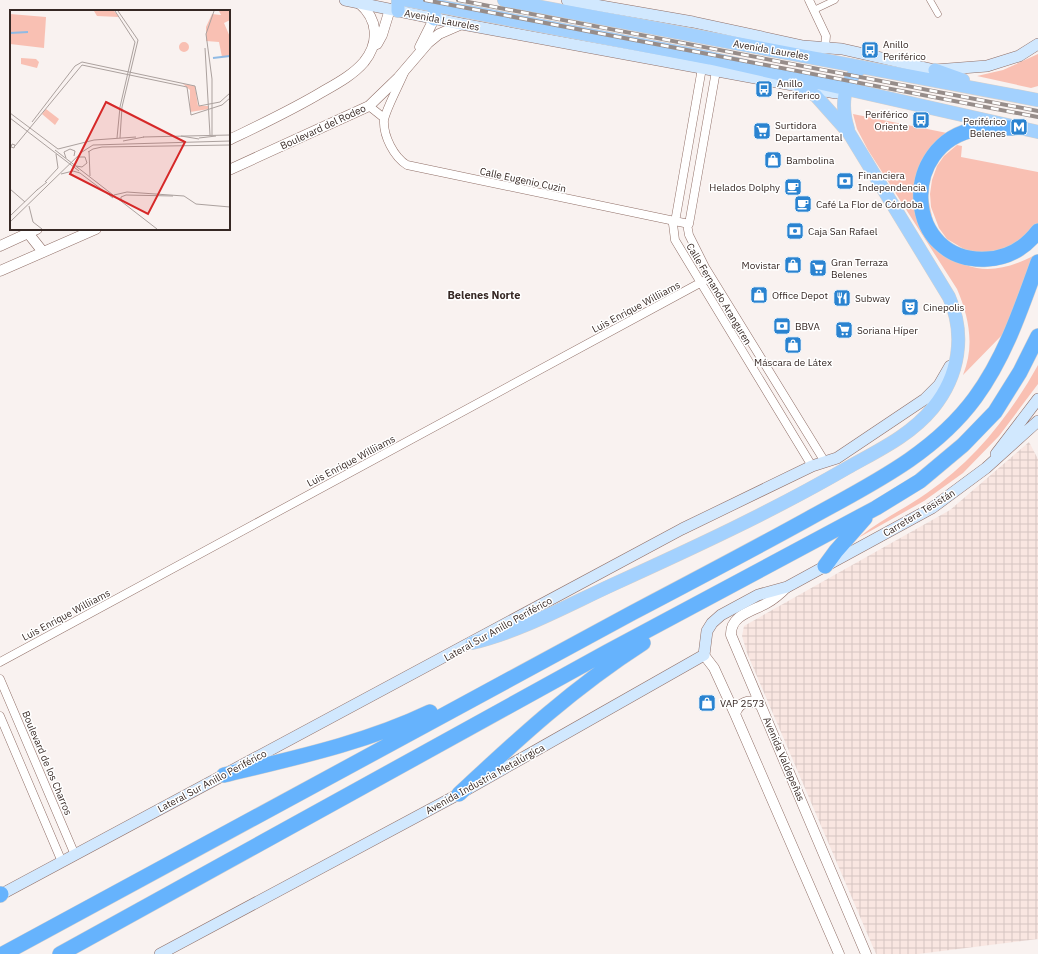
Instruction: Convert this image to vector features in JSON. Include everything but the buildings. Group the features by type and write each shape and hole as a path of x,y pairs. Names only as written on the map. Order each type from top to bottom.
{"highway":[{"path":"1014,128 977,129 963,133 946,142 930,159 923,174 920,196 921,213 928,228 939,242 954,254 973,260 997,259 1018,251 1038,231"},
{"path":"3,954 632,613 733,561 878,481 911,459 946,432 974,398 996,366 1012,331 1038,262"},
{"path":"60,954 703,600 876,508 920,482 963,444 995,412 1020,372 1038,336"},
{"path":"825,566 836,551 876,508"},
{"path":"459,794 521,736 576,689 604,668 682,617 703,600"},
{"path":"224,775 356,741 400,726 632,613"}],"main road":[{"name":"Avenida Laureles","path":"345,0 359,3 434,8 462,24 836,93 846,90"},
{"name":"Avenida Laureles","path":"406,0 434,8 710,58 1014,128 1038,132"},
{"name":"Avenida Laureles","path":"504,0 1038,100"},
{"name":"Avenida Laureles","path":"567,0 693,22 803,46 842,49 935,70 987,66 1019,56 1038,44"},
{"path":"849,133 844,112 846,90 849,79 854,72 862,67"},
{"path":"935,70 993,91"},
{"path":"472,643 511,632 733,530 816,486 898,439 927,415 944,392 956,362 958,331 954,308 949,297 849,133 823,104 800,86"},
{"name":"Lateral Sur Anillo Periférico","path":"0,895 682,529 812,466 837,458 913,408 933,392 944,377 953,360 958,331"},
{"path":"986,468 1038,399"},
{"name":"Carretera Tesistán","path":"787,587 932,508 986,468 1038,421"},
{"path":"704,655 707,631 716,619 758,595 787,587"},
{"name":"Avenida Industria Metalúrgica","path":"160,954 459,794 704,655"}],"street":[{"path":"809,0 826,36 825,48"},
{"path":"814,10 835,0"},
{"path":"930,0 938,14"},
{"path":"359,3 370,16 375,28 376,42 372,49"},
{"path":"230,140 292,110 337,83 359,67 382,35 395,6"},
{"path":"416,56 434,8"},
{"name":"Boulevard del Rodeo","path":"230,170 369,106 405,71 428,43 439,34 462,24"},
{"name":"Calle Fernando Aranguren","path":"702,68 675,222 673,224 675,240 812,466"},
{"path":"369,106 384,118 405,71"},
{"name":"Calle Fernando Aranguren","path":"716,71 689,224 687,224 688,235 711,277 825,462"},
{"name":"Calle Eugenio Cuzin","path":"384,118 386,131 395,154 407,165 689,224"},
{"path":"0,246 35,230"},
{"path":"0,271 94,230"},
{"path":"28,233 43,252"},
{"name":"Luis Enrique Williiams","path":"0,662 711,277"},
{"path":"761,383 773,376"},
{"name":"Avenida Valdepeñas","path":"787,587 773,600 736,619 732,627 732,639 866,954"},
{"path":"704,655 714,668 735,714 839,954"},
{"name":"Boulevard de los Charros","path":"0,679 75,855"},
{"path":"735,714 739,706 745,702 753,701 760,705"},
{"path":"0,716 62,862"}],"shaded area":[{"path":"1038,54 1038,86 1031,88 977,76 1003,70"},
{"path":"853,114 952,134 921,167 940,252 964,265 987,269 1010,265 1035,255 1013,318 1004,333 963,375 967,364 970,342 965,310 957,289 868,150 857,129"},
{"path":"957,145 962,146 961,157 1038,172 1038,224 1033,232 1003,252 969,252 947,239 939,228 931,207 930,194 932,180 937,166 944,156"},
{"path":"1038,365 1038,384 999,436 963,473 924,501 858,538 874,526 927,493 976,451 1016,401"},
{"path":"1029,442 1038,459 1038,939 918,954 876,954 747,653 742,636 744,626 950,510"}],"railway":[{"path":"425,0 1038,117"},
{"path":"458,0 1038,111"}],"place":[{"name":"Anillo Periférico","path":"870,50"},
{"name":"Anillo Periferico","path":"764,89"},
{"name":"Periférico Oriente","path":"921,120"},
{"name":"Periférico Belenes","path":"1019,127"},
{"name":"Surtidora Departamental","path":"762,131"},
{"name":"Bambolina","path":"773,160"},
{"name":"Financiera Independencia","path":"845,181"},
{"name":"Helados Dolphy","path":"793,187"},
{"name":"Café La Flor de Córdoba","path":"803,204"},
{"name":"Caja San Rafael","path":"795,231"},
{"name":"Movistar","path":"793,265"},
{"name":"Gran Terraza Belenes","path":"818,268"},
{"name":"Office Depot","path":"759,295"},
{"name":"Subway","path":"842,298"},
{"name":"Cinepolis","path":"910,307"},
{"name":"BBVA","path":"782,326"},
{"name":"Soriana Híper","path":"844,330"},
{"name":"Máscara de Látex","path":"793,345"},
{"name":"VAP 2573","path":"707,703"}],"district":[{"name":"Belenes Norte","path":"484,295"}]}
